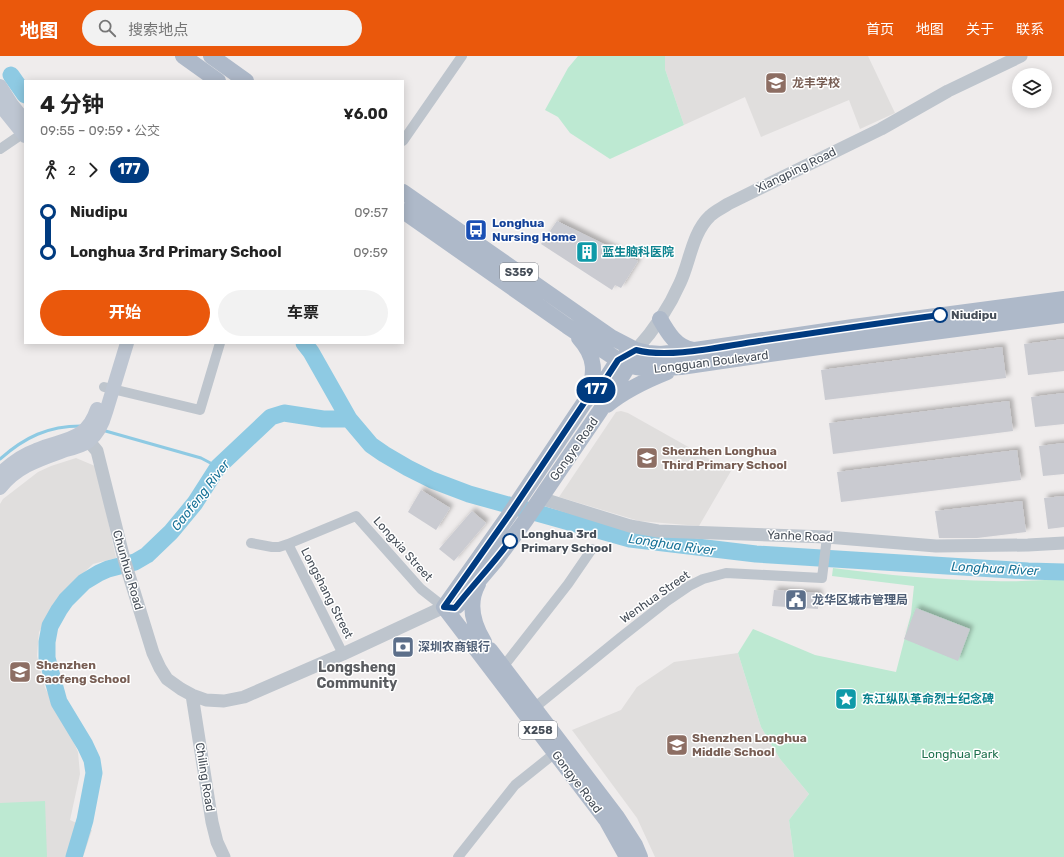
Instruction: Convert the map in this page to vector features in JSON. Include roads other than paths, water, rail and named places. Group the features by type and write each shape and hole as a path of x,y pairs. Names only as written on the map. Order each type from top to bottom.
{"main road":[{"path":"183,56 217,80"},
{"path":"211,56 245,80"},
{"path":"0,86 16,111 24,131"},
{"path":"0,105 24,131"},
{"name":"Longguan Boulevard","path":"404,193 610,336 636,350 648,353 661,354 695,350 1064,299"},
{"name":"Longguan Boulevard","path":"404,212 567,326 624,362 652,369 681,367 819,347 1064,315"},
{"path":"660,319 675,342 686,348 695,350"},
{"path":"567,326 586,347 592,360 592,379 584,403"},
{"path":"109,388 117,344"},
{"path":"0,488 22,467 83,444 91,430 127,344"},
{"name":"Gongye Road","path":"450,608 521,496 584,403 607,377 636,350"},
{"name":"Gongye Road","path":"450,608 465,596 483,576 525,521 600,411 624,362"},
{"path":"600,411 628,391 681,367"},
{"path":"0,474 14,461 25,454 91,430"},
{"path":"483,576 474,595 472,612 477,629 484,642"},
{"name":"Gongye Road","path":"450,608 484,642 503,666 617,816 635,845 640,857"},
{"name":"Gongye Road","path":"450,608 555,753 607,821 627,857"}],"street":[{"path":"404,141 462,56"},
{"name":"Xiangping Road","path":"636,350 660,319 684,276 700,230 709,217 716,211 881,129 948,91 1021,56"},
{"path":"0,149 24,131"},
{"path":"109,388 200,410 220,344"},
{"name":"Chunhua Road","path":"91,430 124,559 152,653 168,679 180,689 192,695 206,700 224,700 244,696 450,608"},
{"name":"Yanhe Road","path":"539,500 630,526 658,531 826,542 936,546 1064,543"},
{"name":"Longxia Street","path":"251,543 279,547 356,516 421,589 450,608"},
{"name":"Wenhua Street","path":"534,708 638,624 684,590 703,579 726,574 822,578 826,542"},
{"name":"Longshang Street","path":"288,544 343,654"},
{"path":"503,666 568,584 592,549"},
{"name":"Chiling Road","path":"192,695 212,822 216,842 224,857"},
{"path":"458,857 515,785 555,753"}],"waterway":[{"name":"Longhua River","path":"11,75 24,94"},
{"name":"Longhua River","path":"305,344 311,352 349,419 371,445 408,468 432,480 469,494 630,539 756,554 1064,572"},
{"name":"Gaofeng River","path":"74,857 85,820 94,773 92,760 85,745 59,702 47,658 47,642 50,626 59,610 66,600 84,582 108,569 135,562 147,555 171,532 195,503 218,467 271,417 284,413 323,419 349,419"},
{"path":"0,459 9,451 38,434 58,428 81,426"},
{"path":"102,430 201,458 218,467"}],"place":[{"name":"龙丰学校","path":"776,83"},
{"name":"Longhua Nursing Home","path":"476,230"},
{"name":"蓝生脑科医院","path":"587,252"},
{"name":"Niudipu","path":"940,315"},
{"name":"Shenzhen Longhua Third Primary School","path":"647,458"},
{"name":"Longhua 3rd Primary School","path":"510,541"},
{"name":"龙华区城市管理局","path":"796,600"},
{"name":"深圳农商银行","path":"403,647"},
{"name":"Shenzhen Gaofeng School","path":"20,672"},
{"name":"东江纵队革命烈士纪念碑","path":"846,699"},
{"name":"Shenzhen Longhua Middle School","path":"677,745"}],"district":[{"name":"Longsheng Community","path":"357,676"}],"park label":[{"name":"Longhua Park","path":"960,754"}]}
